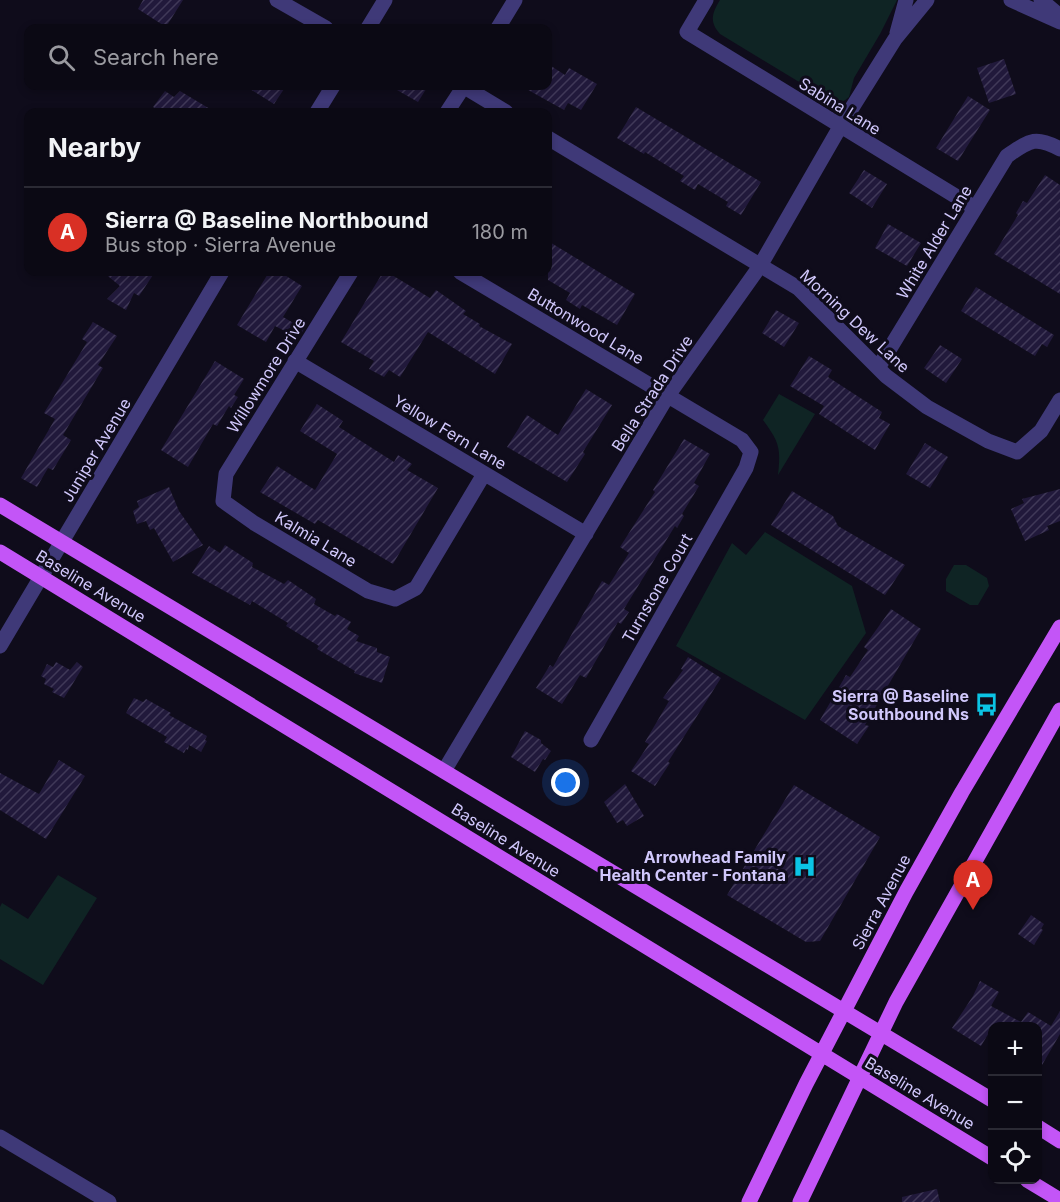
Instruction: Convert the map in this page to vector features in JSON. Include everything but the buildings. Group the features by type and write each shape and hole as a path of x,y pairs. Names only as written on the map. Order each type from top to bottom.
{"main road":[{"name":"Baseline Avenue","path":"0,505 988,1097"},
{"name":"Baseline Avenue","path":"0,552 988,1155"},
{"name":"Sierra Avenue","path":"748,1202 806,1084 936,838 1060,627"},
{"path":"800,1202 896,1002 1060,710"},
{"path":"1042,1130 1060,1141"},
{"path":"1035,1184 1060,1200"}],"street":[{"path":"277,0 319,24"},
{"path":"370,24 385,0"},
{"path":"500,24 515,0"},
{"name":"Sabina Lane","path":"706,0 687,32 840,128 975,208"},
{"name":"Bella Strada Drive","path":"895,39 906,0"},
{"name":"Bella Strada Drive","path":"444,771 667,396 760,266 895,39 927,0"},
{"path":"1011,0 1060,21"},
{"path":"1041,0 1060,16"},
{"path":"319,108 331,90"},
{"path":"449,108 461,90"},
{"path":"470,90 499,108"},
{"name":"Morning Dew Lane","path":"552,140 798,288 886,376 927,407 988,441 1017,452 1041,431 1060,400"},
{"name":"White Alder Lane","path":"878,368 1007,156 1028,141 1047,142 1060,149"},
{"name":"Juniper Avenue","path":"0,646 220,276"},
{"name":"Willowmore Drive","path":"223,501 226,474 348,276"},
{"name":"Buttonwood Lane","path":"467,276 742,440 751,453"},
{"name":"Yellow Fern Lane","path":"295,361 586,534"},
{"name":"Turnstone Court","path":"591,740 746,468 751,453"},
{"name":"Kalmia Lane","path":"223,501 254,523 368,591 395,599 416,588 484,474"},
{"path":"0,1137 109,1202"}],"green space":[{"path":"720,0 897,0 854,78 849,97 835,104 826,102 814,91 720,34 714,25 713,17"},
{"path":"779,394 815,414 778,475 778,445 763,420"},
{"path":"765,532 852,586 866,633 805,720 676,646 732,543 746,555"},
{"path":"954,565 966,565 987,578 989,586 978,605 970,605 946,591 946,579"},
{"path":"58,875 97,898 43,985 0,959 0,907 2,903 28,919"}],"place":[{"name":"Sierra @ Baseline Southbound Ns","path":"987,705"},
{"name":"Arrowhead Family Health Center - Fontana","path":"804,866"},
{"name":"Sierra @ Baseline Northbound","path":"973,910"}]}
